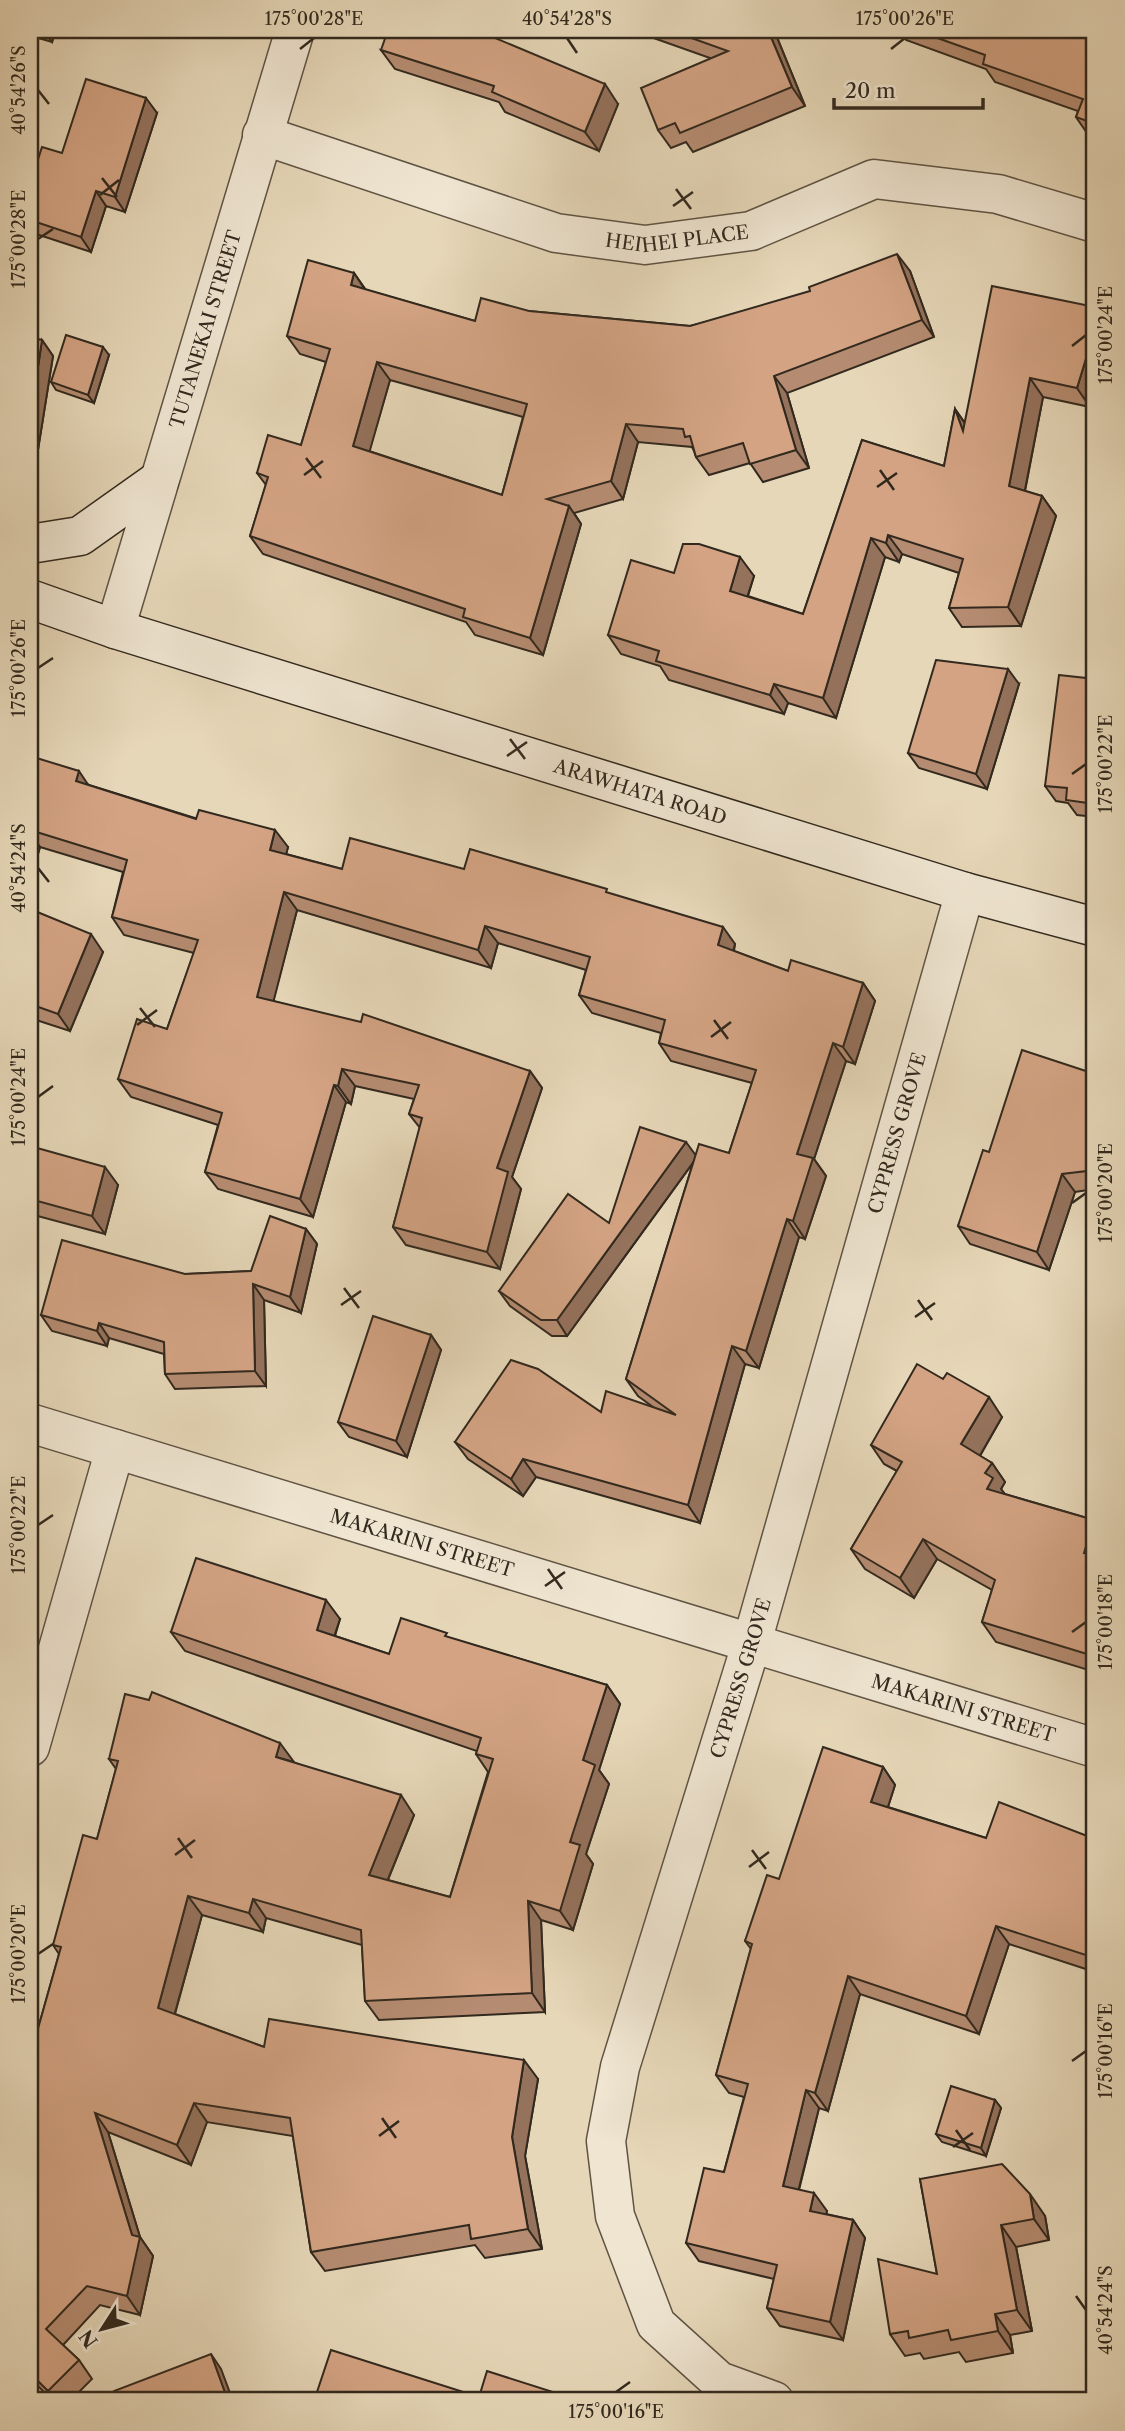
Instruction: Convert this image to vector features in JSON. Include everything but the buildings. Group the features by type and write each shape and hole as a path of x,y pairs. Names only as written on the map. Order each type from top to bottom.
{"street":[{"name":"TUTANEKAI STREET","path":"115,629 295,30"},
{"name":"HEIHEI PLACE","path":"262,135 556,233 645,245 751,231 874,179 998,194 1095,223"},
{"path":"30,544 80,536 159,480"},
{"name":"ARAWHATA ROAD","path":"30,599 115,629 965,892 1095,927"},
{"name":"CYPRESS GROVE","path":"774,2401 719,2381 656,2324 615,2216 606,2141 620,2067 752,1642 965,892"},
{"name":"MAKARINI STREET","path":"30,1423 1095,1748"},
{"path":"30,1747 115,1449"}]}
